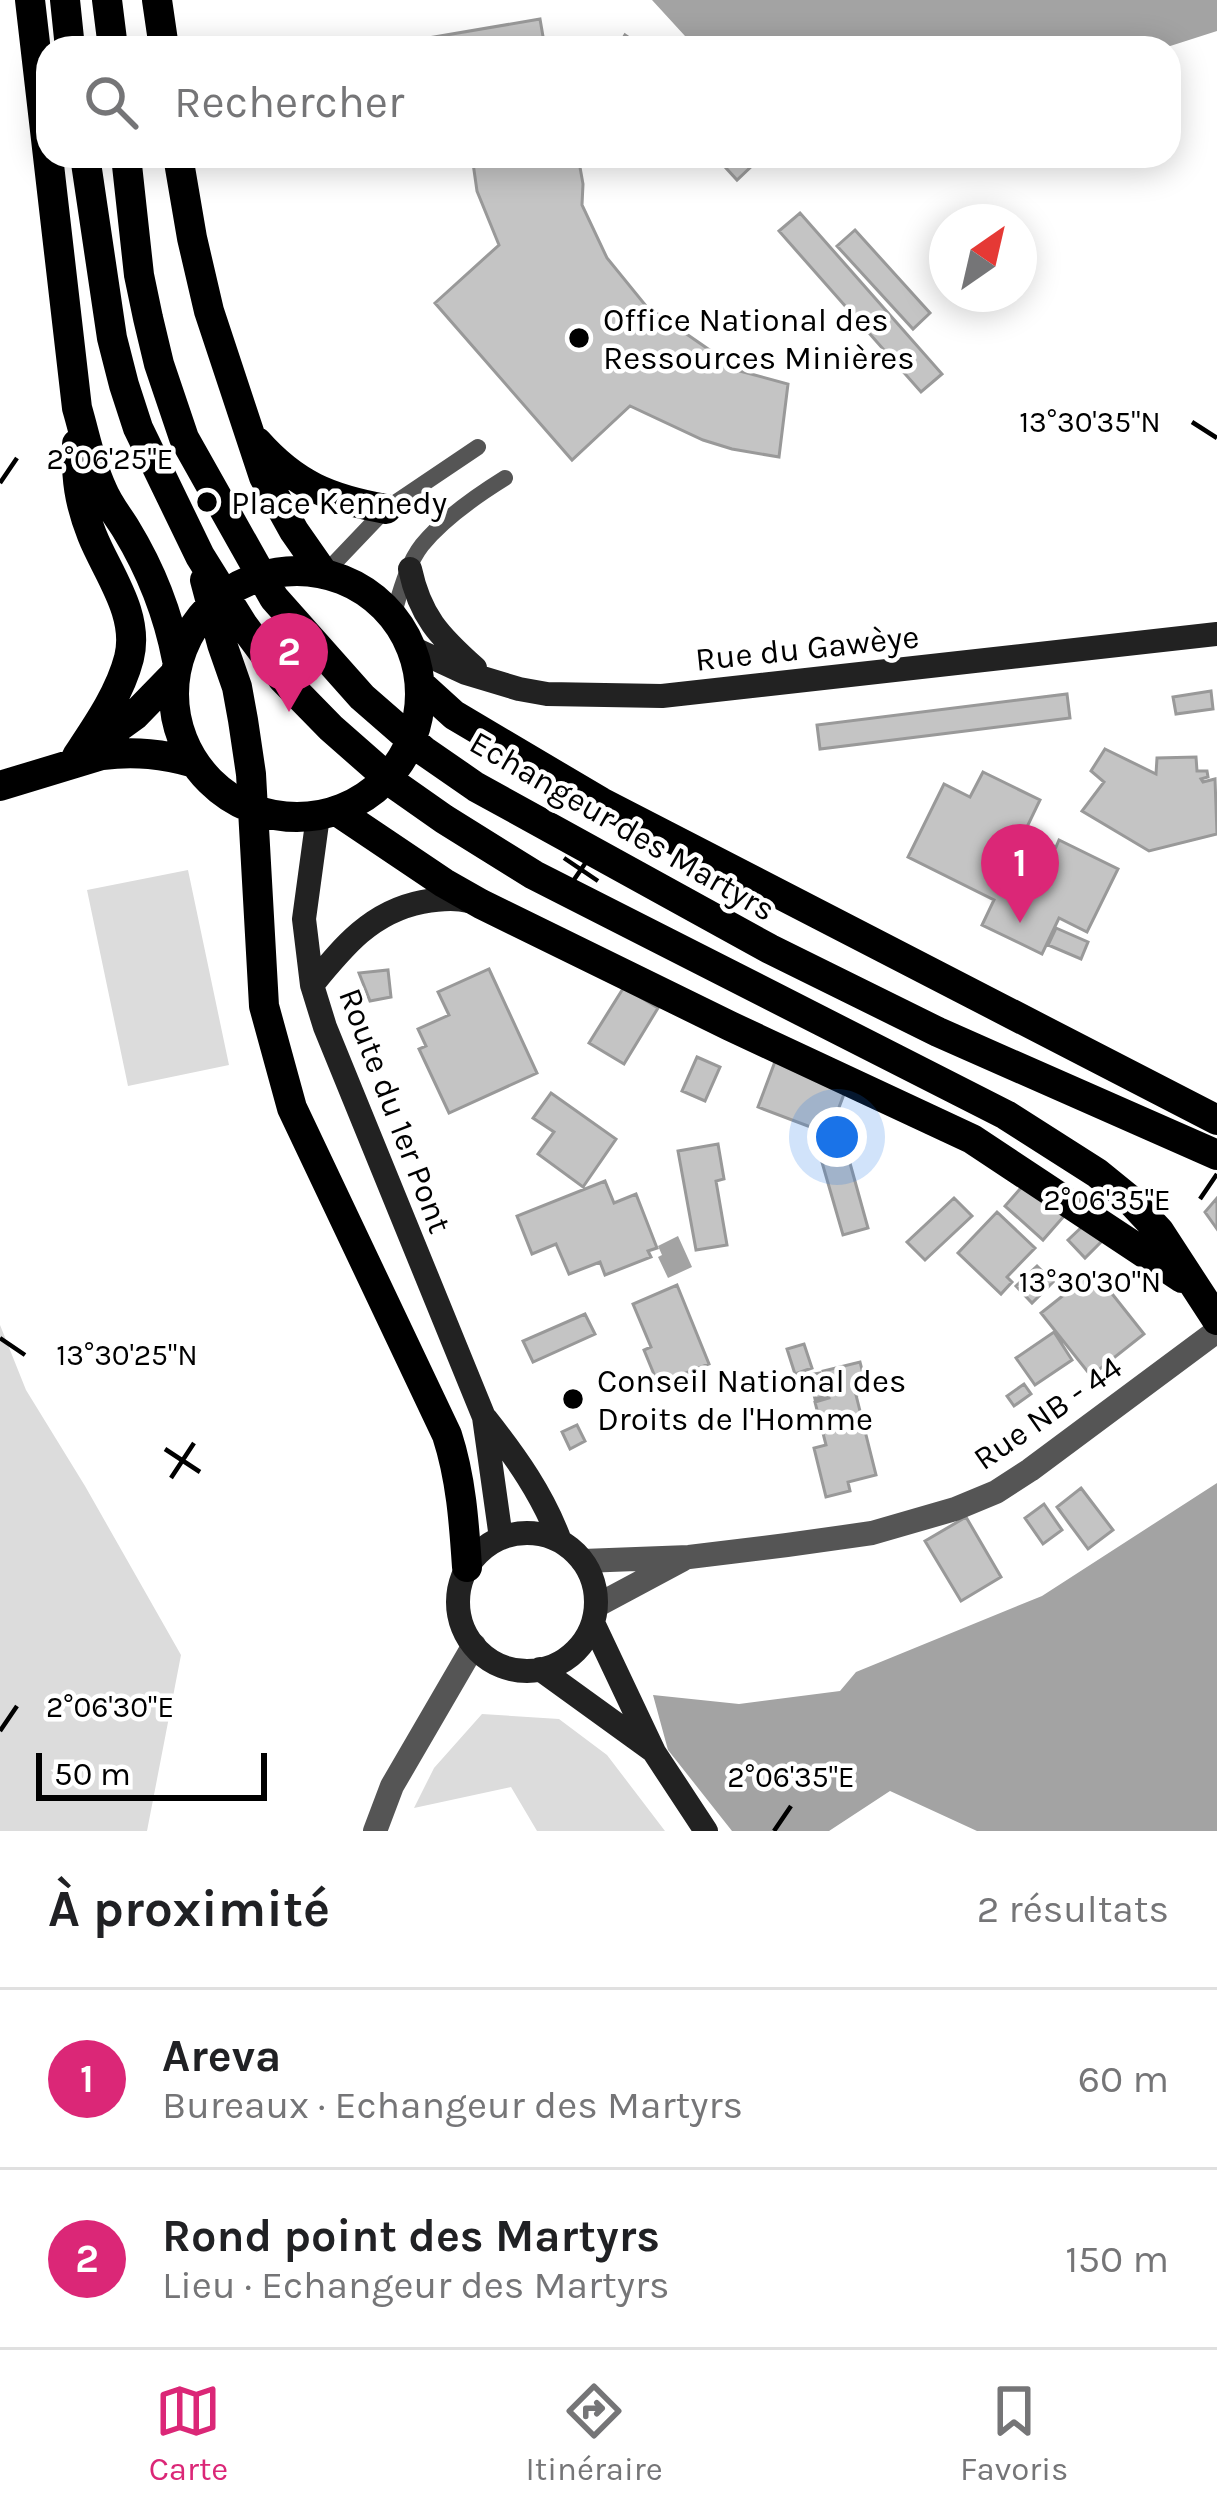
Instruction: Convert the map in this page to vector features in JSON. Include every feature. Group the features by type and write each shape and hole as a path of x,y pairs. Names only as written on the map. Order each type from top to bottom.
{"main road":[{"path":"30,0 36,52"},
{"path":"65,0 69,36"},
{"path":"107,0 112,36"},
{"path":"158,0 162,36"},
{"path":"49,168 77,408 76,484 92,536 123,601 130,646 115,694 68,762"},
{"path":"87,168 104,285 124,386 138,428 200,556 243,625 284,679 331,728 397,786 534,875 1006,1115 1097,1173 1159,1231 1217,1320"},
{"name":"Echangeur des Martyrs","path":"127,168 148,318 184,438 274,598 362,697 424,751 476,787 770,949 938,1032 1217,1156"},
{"path":"180,168 209,311 264,477 324,574"},
{"path":"68,762 135,715 175,668 197,622 216,600 267,574 324,574 363,590 393,616 412,648 421,686 412,742 379,788 355,805 298,818 267,814 238,803 214,785 195,764 180,734 174,705 175,668 161,600 103,493 77,408"},
{"path":"252,437 280,469 304,483 344,500 386,508"},
{"path":"200,556 221,644 237,687 251,774 265,1006 292,1108 447,1435 462,1496 467,1567"},
{"path":"421,686 454,715 601,802 1217,1120"},
{"path":"0,786 102,755 152,752 195,764"},
{"path":"328,813 481,904 972,1139 1192,1285"}],"street":[{"path":"410,568 416,598 428,617 490,681"},
{"name":"Rue du Gawèye","path":"412,648 490,681 547,694 662,696 1217,634"},
{"name":"Route du 1er Pont","path":"328,813 304,919 312,985 484,1417 501,1538"},
{"path":"312,985 343,946 386,914 436,899 481,904"},
{"name":"Rue NB - 44","path":"583,1561 689,1557 872,1532 955,1509 1030,1470 1217,1331"},
{"name":"Route du 1er Pont","path":"484,1417 514,1454 550,1514 560,1541"},
{"path":"541,1534 560,1541 583,1561 595,1588 595,1614 585,1639 558,1664 540,1670 503,1666 474,1645 463,1627 460,1586 467,1567 501,1538 541,1534"},
{"name":"Rue NB - 44","path":"595,1614 689,1557"},
{"path":"595,1614 654,1752 706,1831"},
{"path":"375,1831 392,1786 474,1645"},
{"path":"540,1670 654,1752"}],"lane":[{"path":"324,574 386,508 478,447"},
{"path":"393,616 420,548 505,478"}],"shaded area":[{"path":"652,0 1217,0 1217,31 1181,43 1181,36 685,36"},
{"path":"188,870 229,1065 128,1086 87,890"},
{"path":"678,1236 692,1267 668,1278 658,1246"},
{"path":"0,1325 26,1390 181,1655 147,1831 0,1831"},
{"path":"1217,1483 1217,1831 977,1831 890,1791 829,1831 732,1831 668,1750 653,1695 739,1704 840,1691 856,1672 1042,1596"},
{"path":"482,1714 559,1719 607,1755 665,1831 537,1831 511,1787 414,1808 434,1768"}],"building":[{"path":"540,19 543,36 440,36"},
{"name":"Office National des Ressources Minières","path":"474,168 580,168 582,205 607,258 646,306 740,371 788,384 779,457 703,440 630,406 572,460 435,303 499,245 477,191"},
{"path":"726,168 750,168 737,180"},
{"path":"800,213 942,374 921,392 779,231"},
{"path":"855,230 930,313 913,329 837,246"},
{"path":"1211,691 1213,709 1176,714 1173,697"},
{"path":"1067,694 1070,718 820,749 817,725"},
{"path":"1105,749 1156,774 1157,758 1196,757 1197,771 1207,771 1203,782 1215,779 1217,834 1149,851 1082,811 1104,782 1091,771"},
{"path":"983,772 1040,800 1025,831 1056,847 1059,840 1118,869 1087,932 1059,918 1042,954 982,925 994,900 908,857 944,784 970,797"},
{"path":"1056,928 1088,942 1081,959 1048,945"},
{"path":"489,969 537,1073 449,1113 419,1049 426,1046 418,1029 449,1015 438,992"},
{"path":"388,970 391,997 370,1001 359,973"},
{"path":"624,987 658,1008 624,1064 589,1043"},
{"path":"697,1057 720,1067 705,1101 682,1091"},
{"path":"776,1059 847,1086 829,1134 758,1107"},
{"path":"551,1093 616,1139 583,1187 538,1154 554,1132 533,1118"},
{"path":"843,1138 868,1228 843,1235 817,1145"},
{"path":"718,1144 724,1179 716,1181 727,1245 696,1250 678,1151"},
{"path":"605,1181 614,1203 636,1194 657,1248 648,1251 651,1257 605,1275 600,1262 569,1274 556,1244 532,1254 517,1216"},
{"path":"1027,1181 1065,1215 1043,1240 1005,1206"},
{"path":"954,1198 972,1216 925,1260 907,1242"},
{"path":"1217,1198 1217,1229 1205,1212"},
{"path":"997,1212 1035,1248 1007,1277 1012,1282 1001,1294 958,1253"},
{"path":"1086,1223 1103,1240 1085,1258 1068,1240"},
{"path":"1037,1266 1053,1282 1032,1303 1016,1286"},
{"path":"1094,1271 1144,1334 1091,1376 1041,1313"},
{"path":"677,1285 709,1364 658,1384 644,1350 651,1347 633,1304"},
{"path":"585,1314 595,1334 533,1362 523,1341"},
{"path":"1054,1332 1072,1360 1035,1385 1016,1358"},
{"path":"804,1344 812,1368 795,1374 787,1349"},
{"path":"860,1362 868,1393 856,1395 876,1475 848,1482 850,1491 826,1497 814,1448 826,1445 815,1402 829,1398 823,1371"},
{"path":"820,1373 826,1396 815,1399 809,1375"},
{"path":"1024,1384 1031,1394 1014,1406 1007,1396"},
{"path":"577,1425 585,1441 570,1449 562,1432"},
{"path":"1081,1488 1113,1530 1088,1549 1057,1507"},
{"path":"1044,1504 1062,1530 1043,1544 1025,1518"},
{"path":"966,1517 1001,1577 961,1601 925,1541"}],"place":[{"name":"Office National des Ressources Minières","path":"579,338"},
{"name":"Place Kennedy","path":"207,502"},
{"name":"Rond point des Martyrs","path":"289,712"},
{"name":"Areva","path":"1020,923"},
{"name":"Conseil National des Droits de l'Homme","path":"573,1399"}]}
